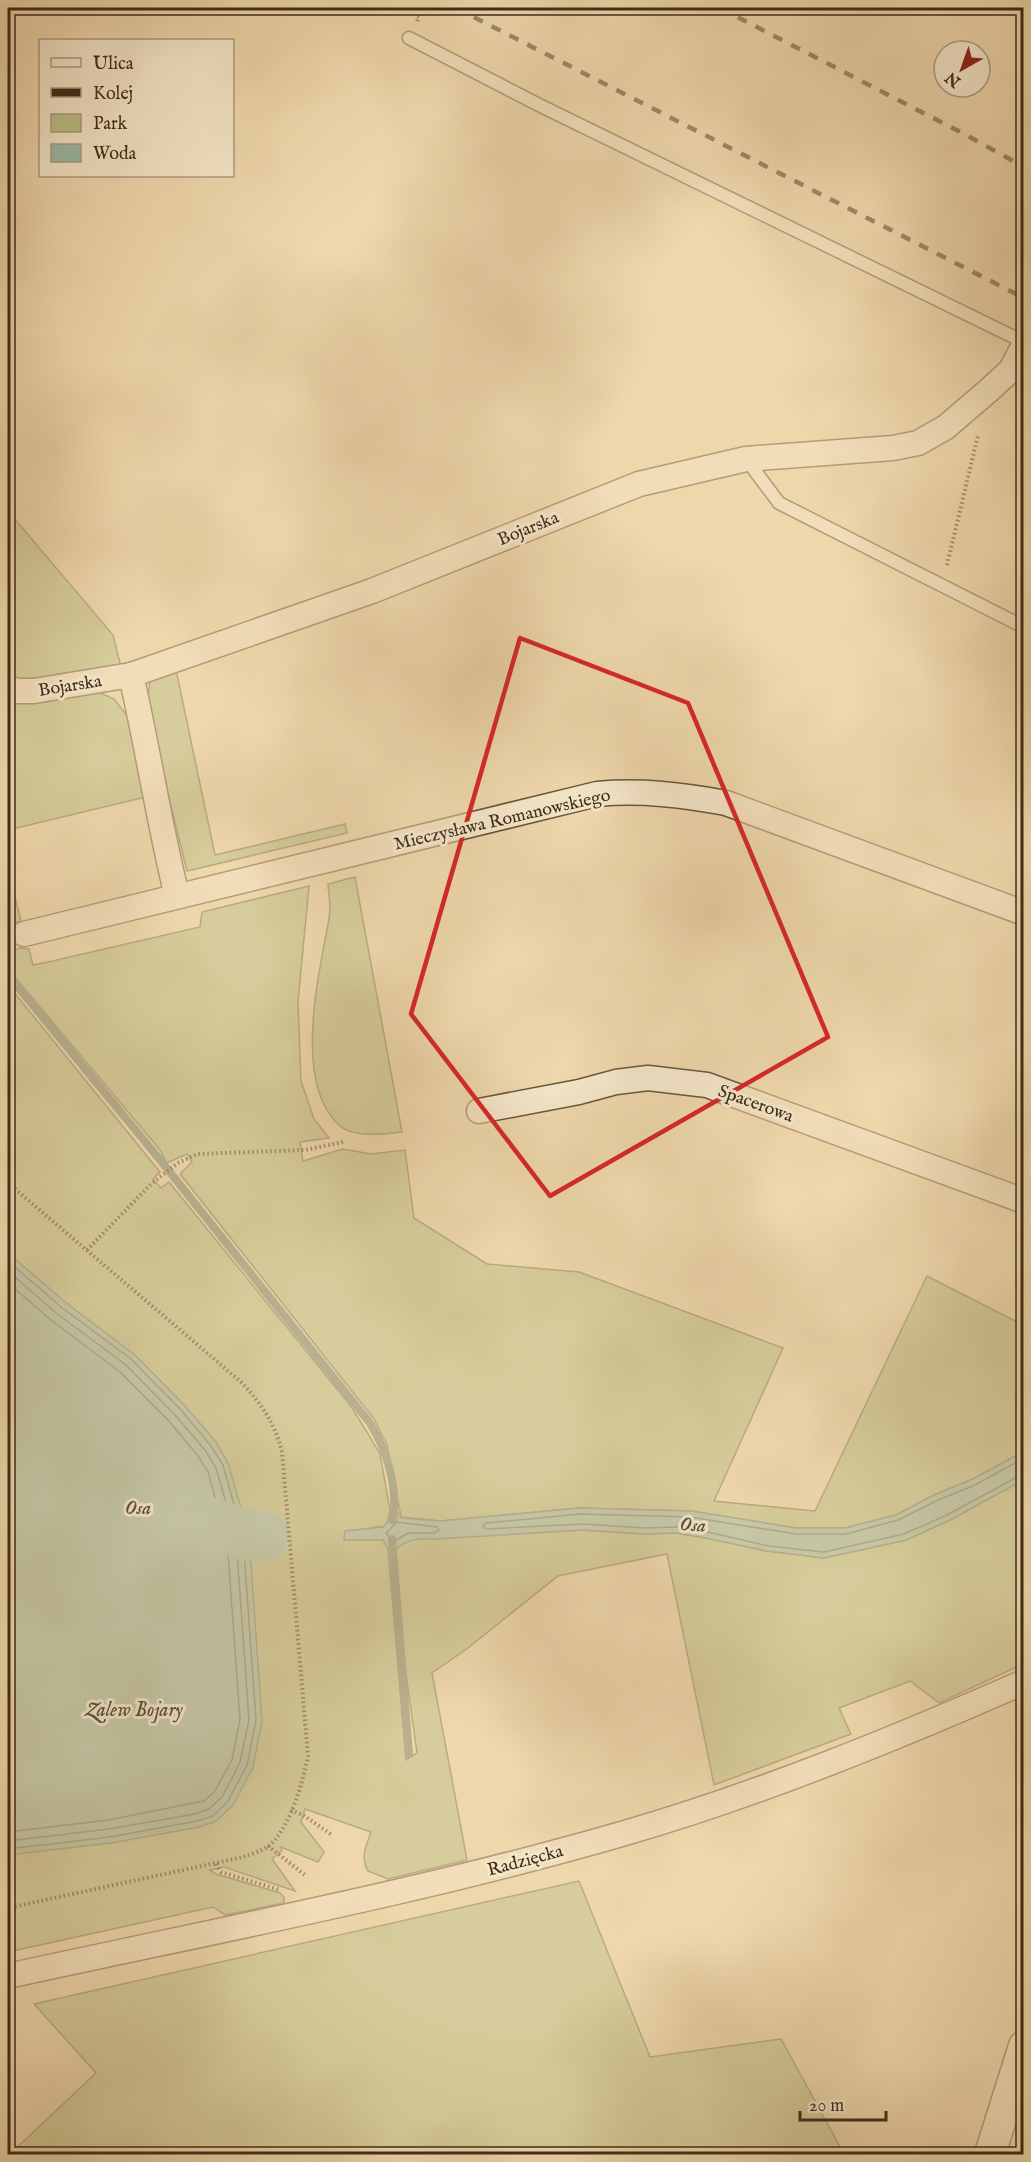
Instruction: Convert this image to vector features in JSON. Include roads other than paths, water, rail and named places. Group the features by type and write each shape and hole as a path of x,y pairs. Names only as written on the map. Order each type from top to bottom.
{"street":[{"name":"Bojarska","path":"8,688 17,691 34,691 131,675 372,591 639,484 746,459 893,448 918,442 946,427 1011,370 1023,343"},
{"path":"131,675 146,742 160,827 177,896"},
{"name":"Mieczysława Romanowskiego","path":"16,936 597,794 629,791 680,795 726,803 1023,913"},
{"name":"Spacerowa","path":"479,1111 579,1092 616,1082 648,1078 707,1085 1023,1201"},
{"name":"Radzięcka","path":"8,1976 496,1868 670,1819 751,1792 906,1734 1023,1682"},
{"path":"990,2154 1021,2062"}],"lane":[{"path":"409,38 539,105 1023,343"},
{"path":"746,459 779,503 1023,627"}],"water":[{"name":"Zalew Bojary","path":"8,1253 65,1302 135,1355 185,1406 216,1442 228,1463 249,1536 262,1721 253,1767 233,1805 216,1821 199,1827 111,1843 8,1855"},
{"path":"1023,1452 1023,1480 950,1520 906,1540 824,1558 767,1551 676,1533 645,1534 583,1530 423,1539 408,1542 394,1551 388,1549 383,1540 344,1540 345,1531 383,1527 388,1522 390,1510 397,1511 401,1518 441,1521 579,1508 691,1511 796,1528 845,1528 896,1515 934,1495 973,1479"}],"waterway":[{"path":"8,975 161,1161 370,1423 390,1470 394,1495 393,1520"},
{"name":"Osa","path":"184,1514 249,1536 263,1536"},
{"path":"392,1539 409,1754"}],"railway":[{"path":"456,8 1024,298"},
{"path":"720,8 1024,167"}]}
